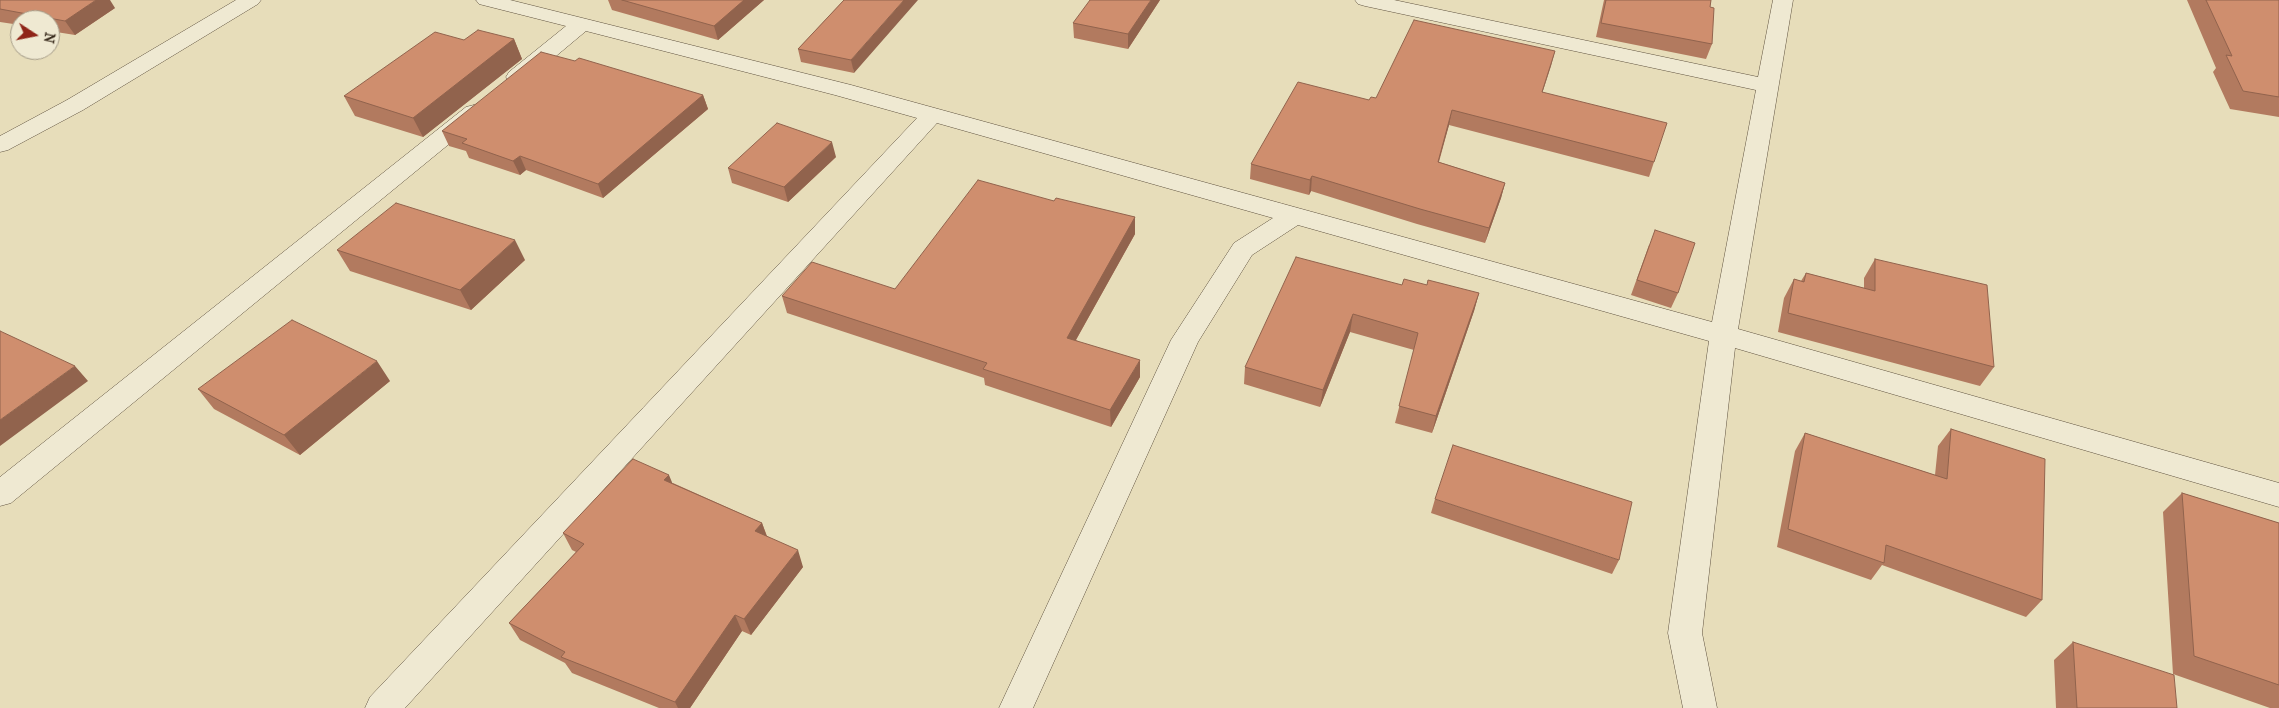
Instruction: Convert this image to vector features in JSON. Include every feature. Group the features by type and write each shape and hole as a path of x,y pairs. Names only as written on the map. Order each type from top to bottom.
{"street":[{"path":"0,145 75,105 251,0"},
{"path":"486,0 843,90 1723,335 2279,495"},
{"path":"1366,0 1768,86"},
{"path":"1700,708 1685,633 1723,335 1783,0"},
{"path":"0,494 582,24"},
{"path":"382,708 931,116"},
{"path":"1016,708 1185,340 1243,248 1294,216"}],"building":[{"path":"0,0 96,0 65,21 60,20 60,10 10,11 0,9"},
{"path":"622,0 744,0 714,26"},
{"path":"844,0 904,0 851,60 798,49"},
{"path":"1090,0 1151,0 1128,34 1073,23"},
{"path":"1606,0 1711,0 1710,7 1714,8 1712,44 1601,23"},
{"path":"2206,0 2279,0 2279,97 2243,91 2226,55 2232,56"},
{"path":"1414,20 1555,51 1542,92 1667,123 1654,162 1452,110 1438,162 1505,183 1489,228 1312,176 1310,180 1251,164 1298,82 1369,100 1371,97 1376,98"},
{"path":"478,30 514,39 413,118 344,96 435,32 464,40"},
{"path":"541,52 575,61 579,58 703,95 598,184 520,156 513,161 462,143 467,139 442,131"},
{"path":"777,123 832,142 784,187 728,168"},
{"path":"978,180 1054,201 1056,198 1135,217 1067,338 1140,360 1110,410 983,369 987,363 782,296 812,262 895,289"},
{"path":"396,203 515,240 460,290 337,250"},
{"path":"1655,230 1695,243 1678,293 1637,280"},
{"path":"1296,257 1402,285 1404,279 1427,285 1428,280 1479,293 1436,416 1399,406 1418,333 1353,314 1323,390 1245,367"},
{"path":"1875,259 1987,285 1994,367 1788,313 1794,279 1804,282 1806,273 1875,291"},
{"path":"292,320 377,361 284,435 198,389"},
{"path":"0,331 75,366 0,420"},
{"path":"1951,429 2045,459 2042,600 1886,545 1884,563 1788,529 1805,433 1947,479"},
{"path":"1453,445 1632,502 1619,560 1435,499"},
{"path":"633,459 669,475 664,480 762,523 755,531 798,550 744,619 735,615 675,702 561,657 565,652 509,623 584,544 563,533"},
{"path":"2182,493 2279,523 2279,685 2194,656"},
{"path":"2073,642 2174,675 2177,708 2077,708"}]}
